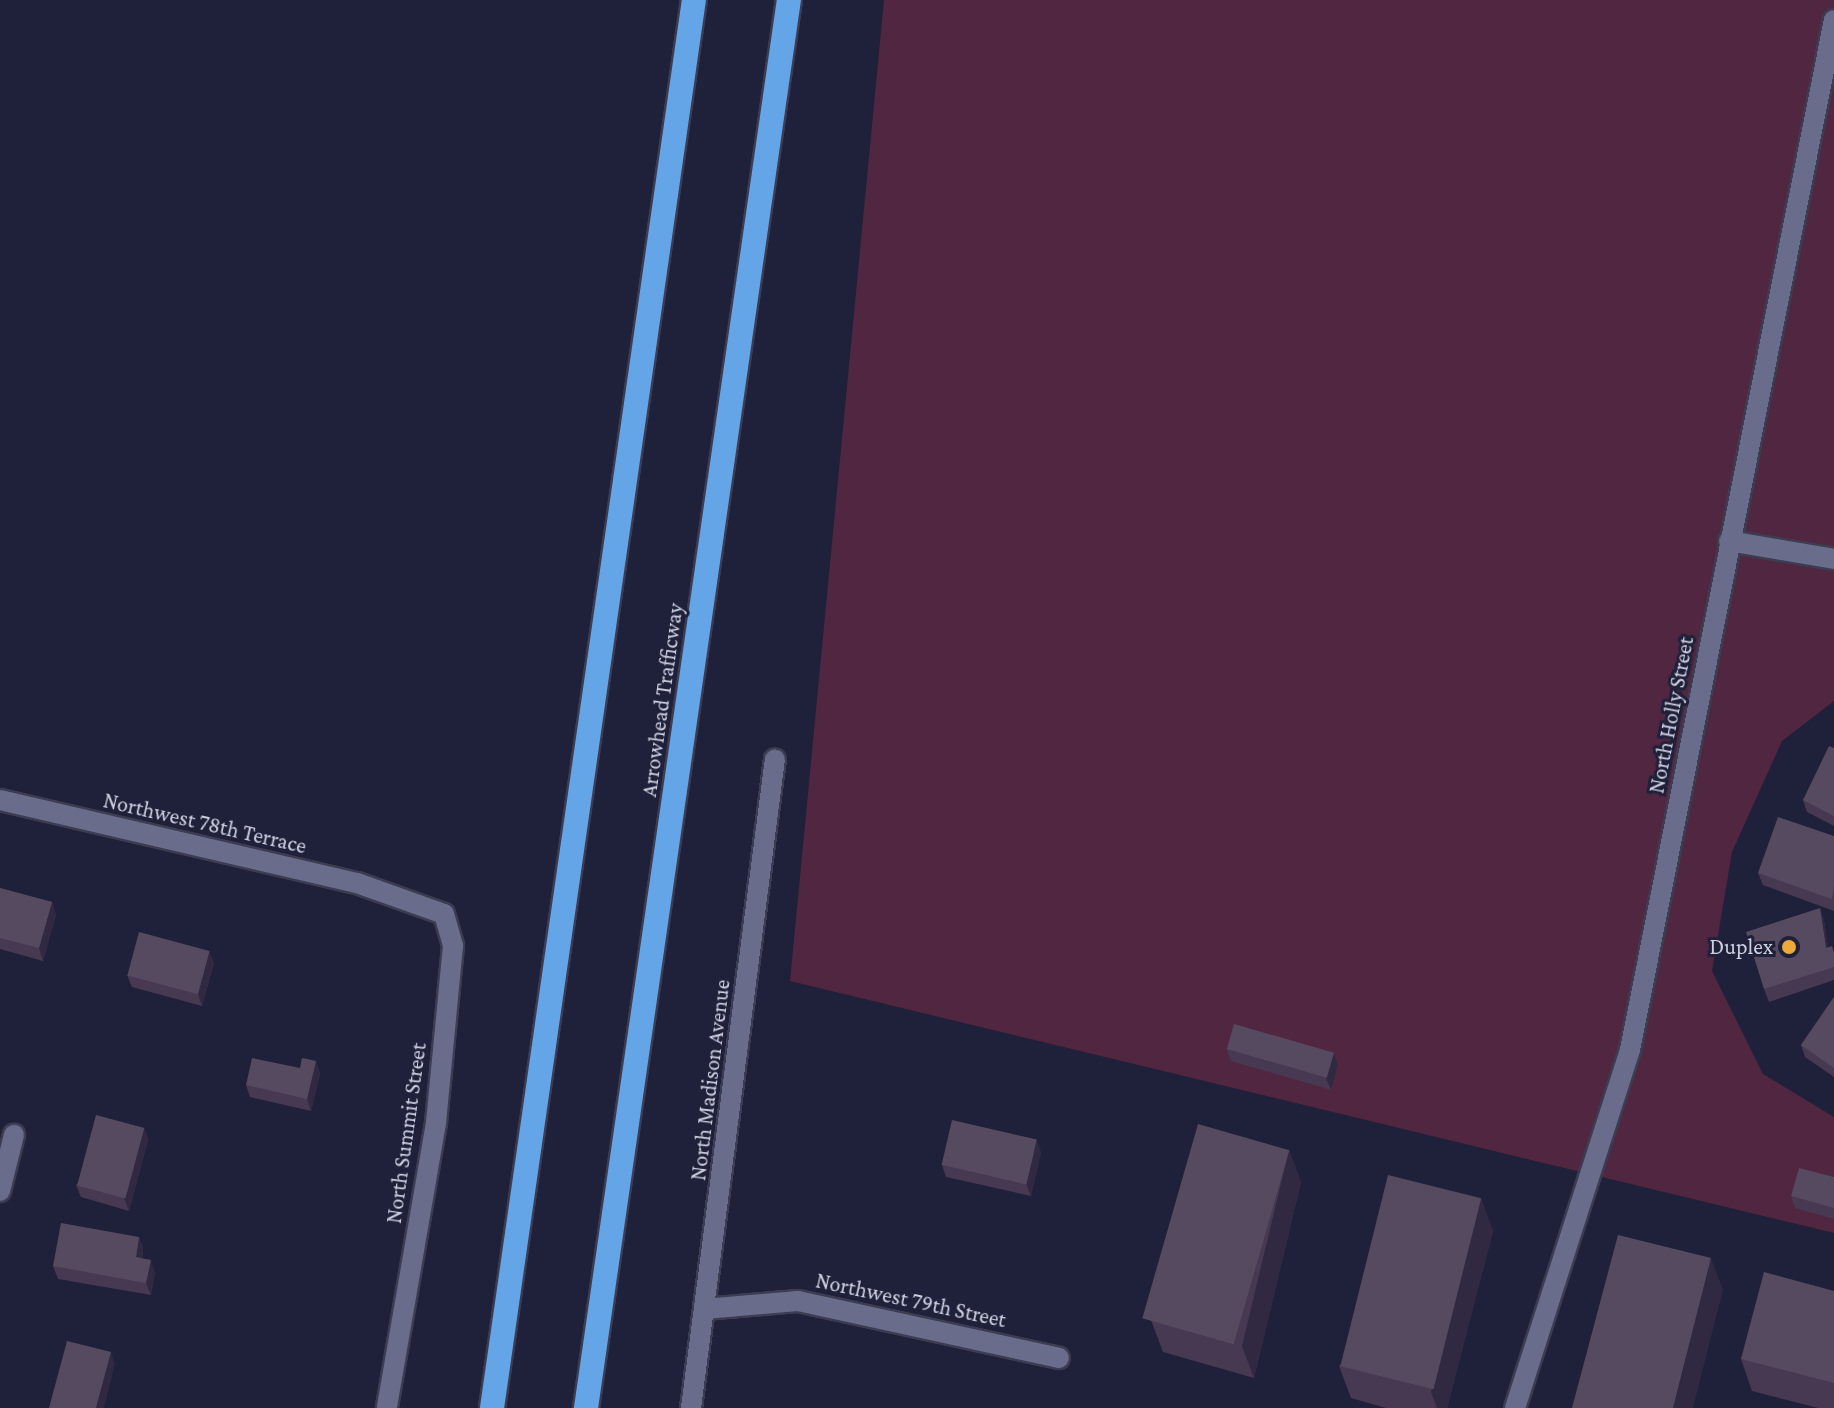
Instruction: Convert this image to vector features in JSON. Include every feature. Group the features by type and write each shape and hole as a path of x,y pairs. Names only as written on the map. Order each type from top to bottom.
{"highway":[{"path":"492,1408 694,0"},
{"name":"Arrowhead Trafficway","path":"586,1408 789,0"}],"street":[{"name":"North Holly Street","path":"1515,1408 1630,1050 1834,20"},
{"path":"1729,541 1834,559"},
{"name":"North Madison Avenue","path":"691,1408 775,759"},
{"name":"Northwest 78th Terrace","path":"0,800 399,894"},
{"name":"North Summit Street","path":"387,1408 436,1123 453,946 444,914 399,894"},
{"path":"0,1191 14,1135"},
{"name":"Northwest 79th Street","path":"704,1309 798,1301 1059,1358"}],"shaded area":[{"path":"884,0 1834,0 1834,701 1782,741 1732,852 1712,971 1763,1074 1834,1117 1834,1233 790,981"}],"building":[{"path":"1829,746 1834,748 1834,816 1803,800"},
{"path":"1778,817 1834,836 1832,899 1758,873"},
{"path":"0,888 52,902 39,948 0,938"},
{"path":"1820,908 1826,948 1832,946 1834,967 1764,989 1746,932"},
{"path":"139,932 210,951 198,994 127,975"},
{"path":"1834,997 1834,1068 1801,1045"},
{"path":"1234,1024 1334,1053 1327,1078 1227,1049"},
{"path":"252,1058 300,1068 302,1058 316,1061 307,1099 246,1085"},
{"path":"96,1115 144,1128 125,1198 77,1186"},
{"path":"952,1120 1037,1140 1026,1184 942,1165"},
{"path":"1198,1124 1289,1150 1234,1344 1142,1318"},
{"path":"1799,1168 1834,1177 1834,1208 1791,1196"},
{"path":"1388,1175 1481,1198 1433,1389 1340,1366"},
{"path":"61,1223 139,1237 136,1257 151,1260 146,1283 53,1266"},
{"path":"1618,1235 1711,1258 1673,1408 1572,1408"},
{"path":"1764,1272 1834,1291 1834,1383 1741,1359"},
{"path":"67,1341 111,1352 96,1408 49,1408"}],"place":[{"name":"Duplex","path":"1789,947"}]}
